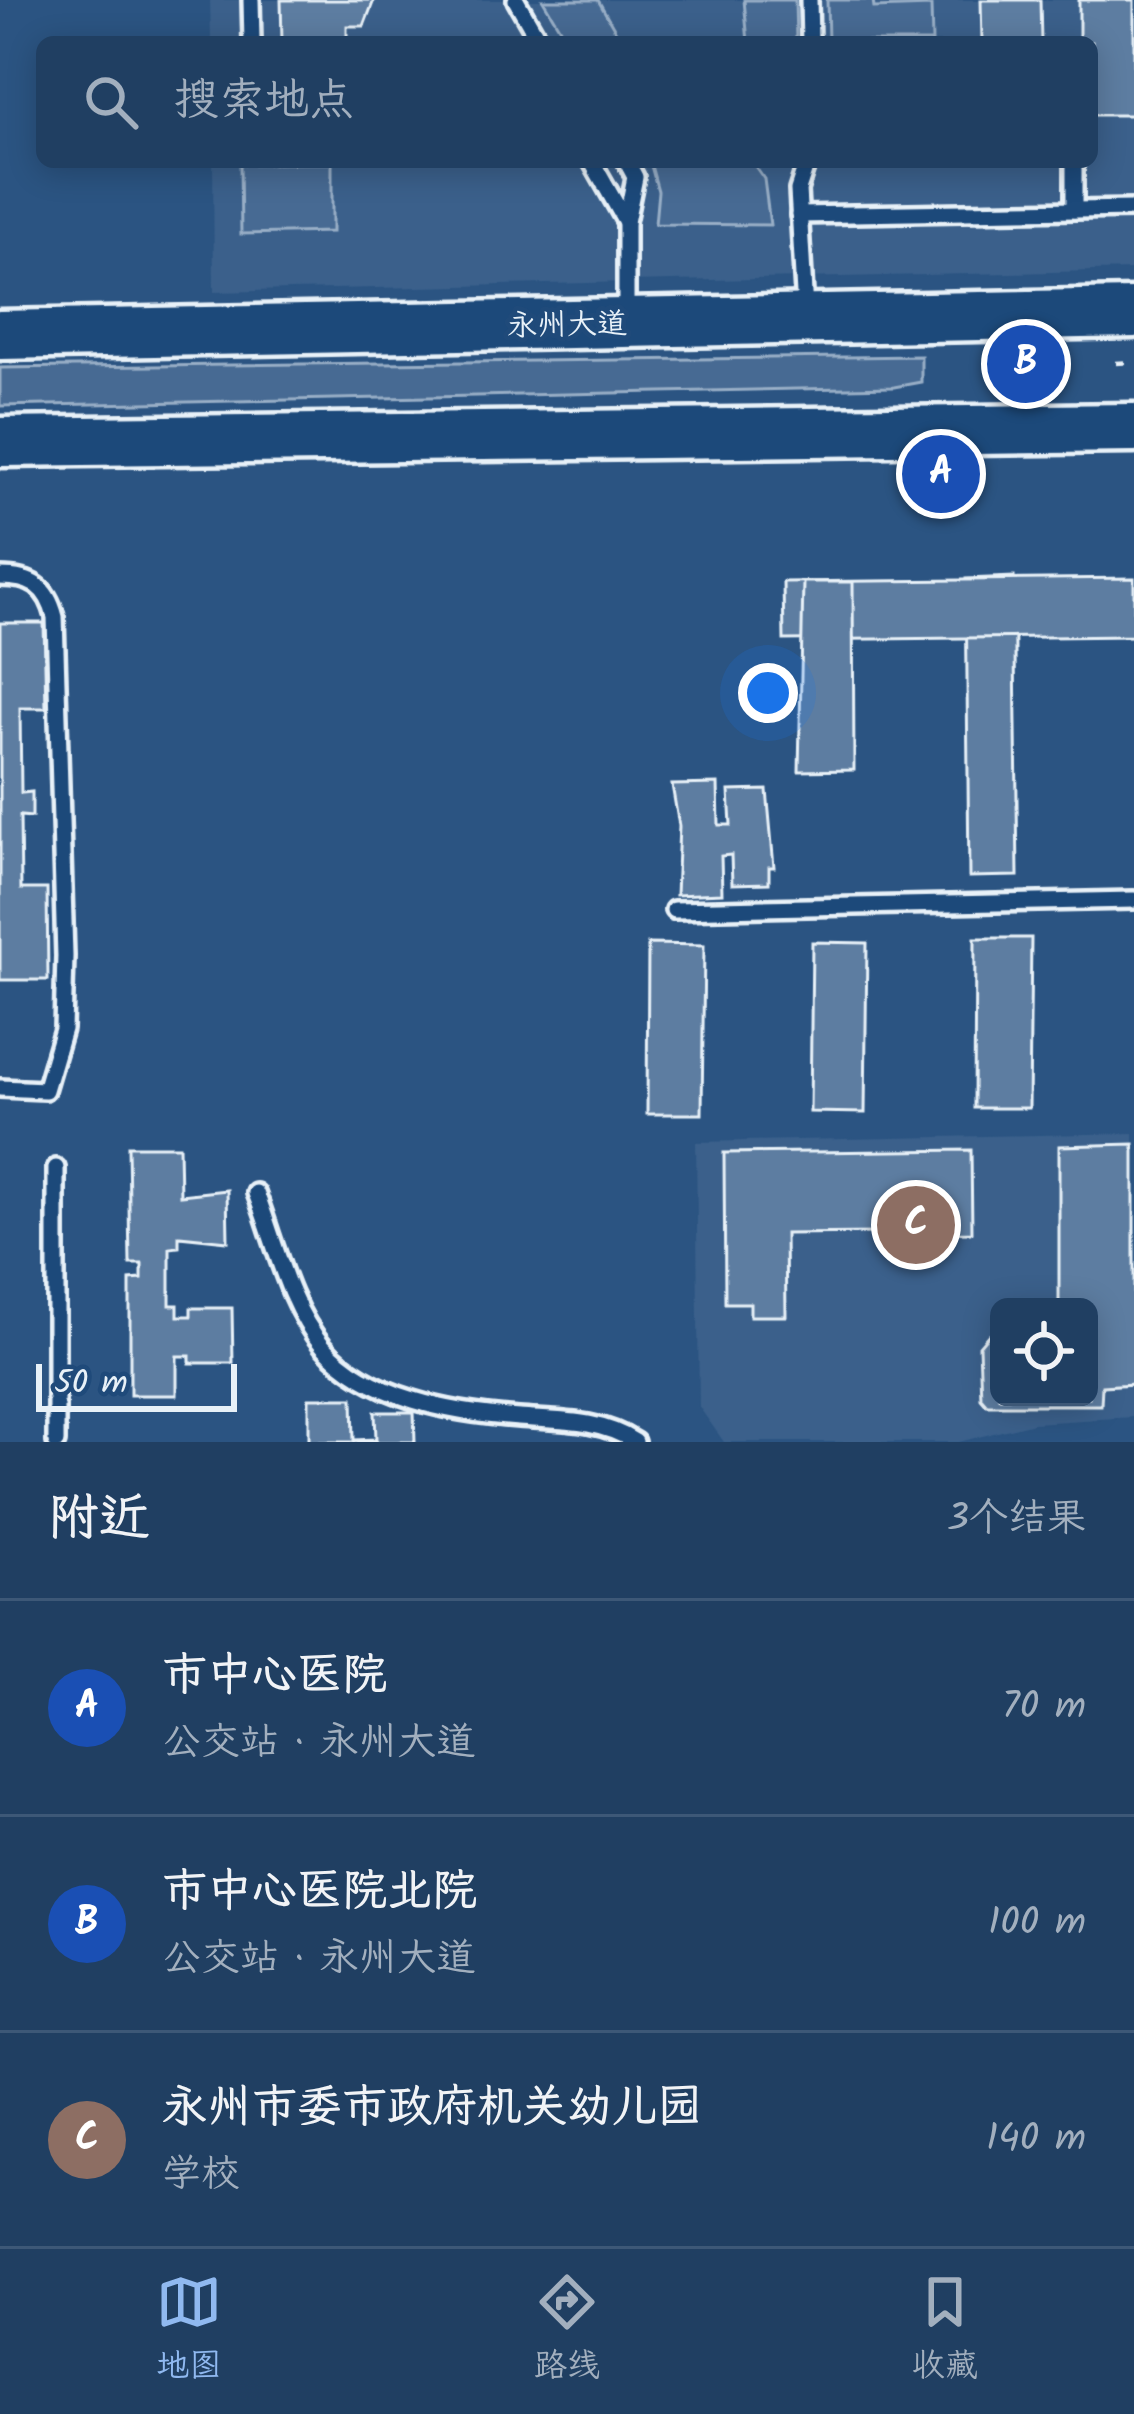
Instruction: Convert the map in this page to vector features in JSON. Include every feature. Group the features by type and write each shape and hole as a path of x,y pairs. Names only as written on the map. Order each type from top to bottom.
{"main road":[{"name":"永州大道","path":"0,335 1134,314"},
{"path":"401,327 458,351 1125,351"},
{"path":"0,442 1134,428"}],"lane":[{"path":"251,0 252,36"},
{"path":"515,0 536,36"},
{"path":"809,0 810,36"},
{"path":"595,168 626,222"},
{"path":"626,323 626,222 635,177 630,168"},
{"path":"805,168 798,190 805,320"},
{"path":"1074,170 1074,210"},
{"path":"799,214 1134,209"},
{"path":"0,577 34,581 50,595 55,617 65,956 63,1029 45,1090 0,1088"},
{"path":"674,910 1134,900"},
{"path":"56,1168 56,1442"},
{"path":"256,1193 305,1316 323,1346 369,1380 421,1403 479,1415 584,1422 635,1442"}],"path":[{"path":"1125,351 1134,362"}],"shaded area":[{"path":"210,0 1134,0 1134,270 214,292 213,168 1098,168 1098,36 211,36"},
{"path":"543,0 598,0 619,36 564,36"},
{"path":"744,0 795,0 796,36 747,36"},
{"path":"827,0 873,0 874,8 931,6 932,36 828,36"},
{"path":"240,168 332,168 332,232 241,234"},
{"path":"652,168 756,168 764,179 770,225 655,224 658,191"},
{"path":"921,356 921,382 894,387 0,406 0,368"},
{"path":"1134,1133 1134,1417 1033,1423 959,1442 724,1442 699,1407 696,1142"}],"building":[{"path":"281,0 374,0 364,26 347,26 347,36 282,36"},
{"path":"981,0 1040,0 1041,36 982,36"},
{"path":"1079,0 1134,0 1134,115 1098,115 1098,36 1079,36"},
{"path":"1014,577 1018,876 969,877 966,579"},
{"path":"1134,578 1134,636 784,640 783,582"},
{"path":"803,582 853,582 854,770 799,771"},
{"path":"0,623 44,623 46,708 20,708 21,793 32,792 32,817 20,816 21,889 47,889 48,980 0,980"},
{"path":"718,784 719,825 731,825 729,791 767,790 774,867 769,867 769,883 732,884 731,855 721,856 722,893 676,895 679,826 672,785"},
{"path":"975,938 1031,938 1029,1108 974,1108"},
{"path":"812,942 867,943 865,1113 810,1112"},
{"path":"648,944 704,945 702,1114 647,1114"},
{"path":"1134,1144 1134,1384 1102,1386 1101,1405 1098,1298 1059,1298 1059,1146"},
{"path":"128,1146 179,1146 180,1195 227,1190 228,1241 179,1236 179,1247 170,1248 170,1305 178,1305 178,1316 191,1316 191,1308 232,1308 233,1363 190,1363 190,1356 177,1356 177,1395 130,1395 130,1280 142,1279 142,1264 130,1264"},
{"path":"971,1150 972,1232 785,1234 786,1316 750,1316 750,1303 725,1303 724,1153"},
{"path":"989,1334 987,1405 981,1398 979,1346"},
{"path":"309,1398 353,1398 354,1440 376,1439 375,1412 414,1412 415,1442 309,1442"}],"place":[{"name":"市中心医院北院","path":"1026,364"},
{"name":"市中心医院","path":"941,474"},
{"name":"永州市委市政府机关幼儿园","path":"916,1225"}]}
